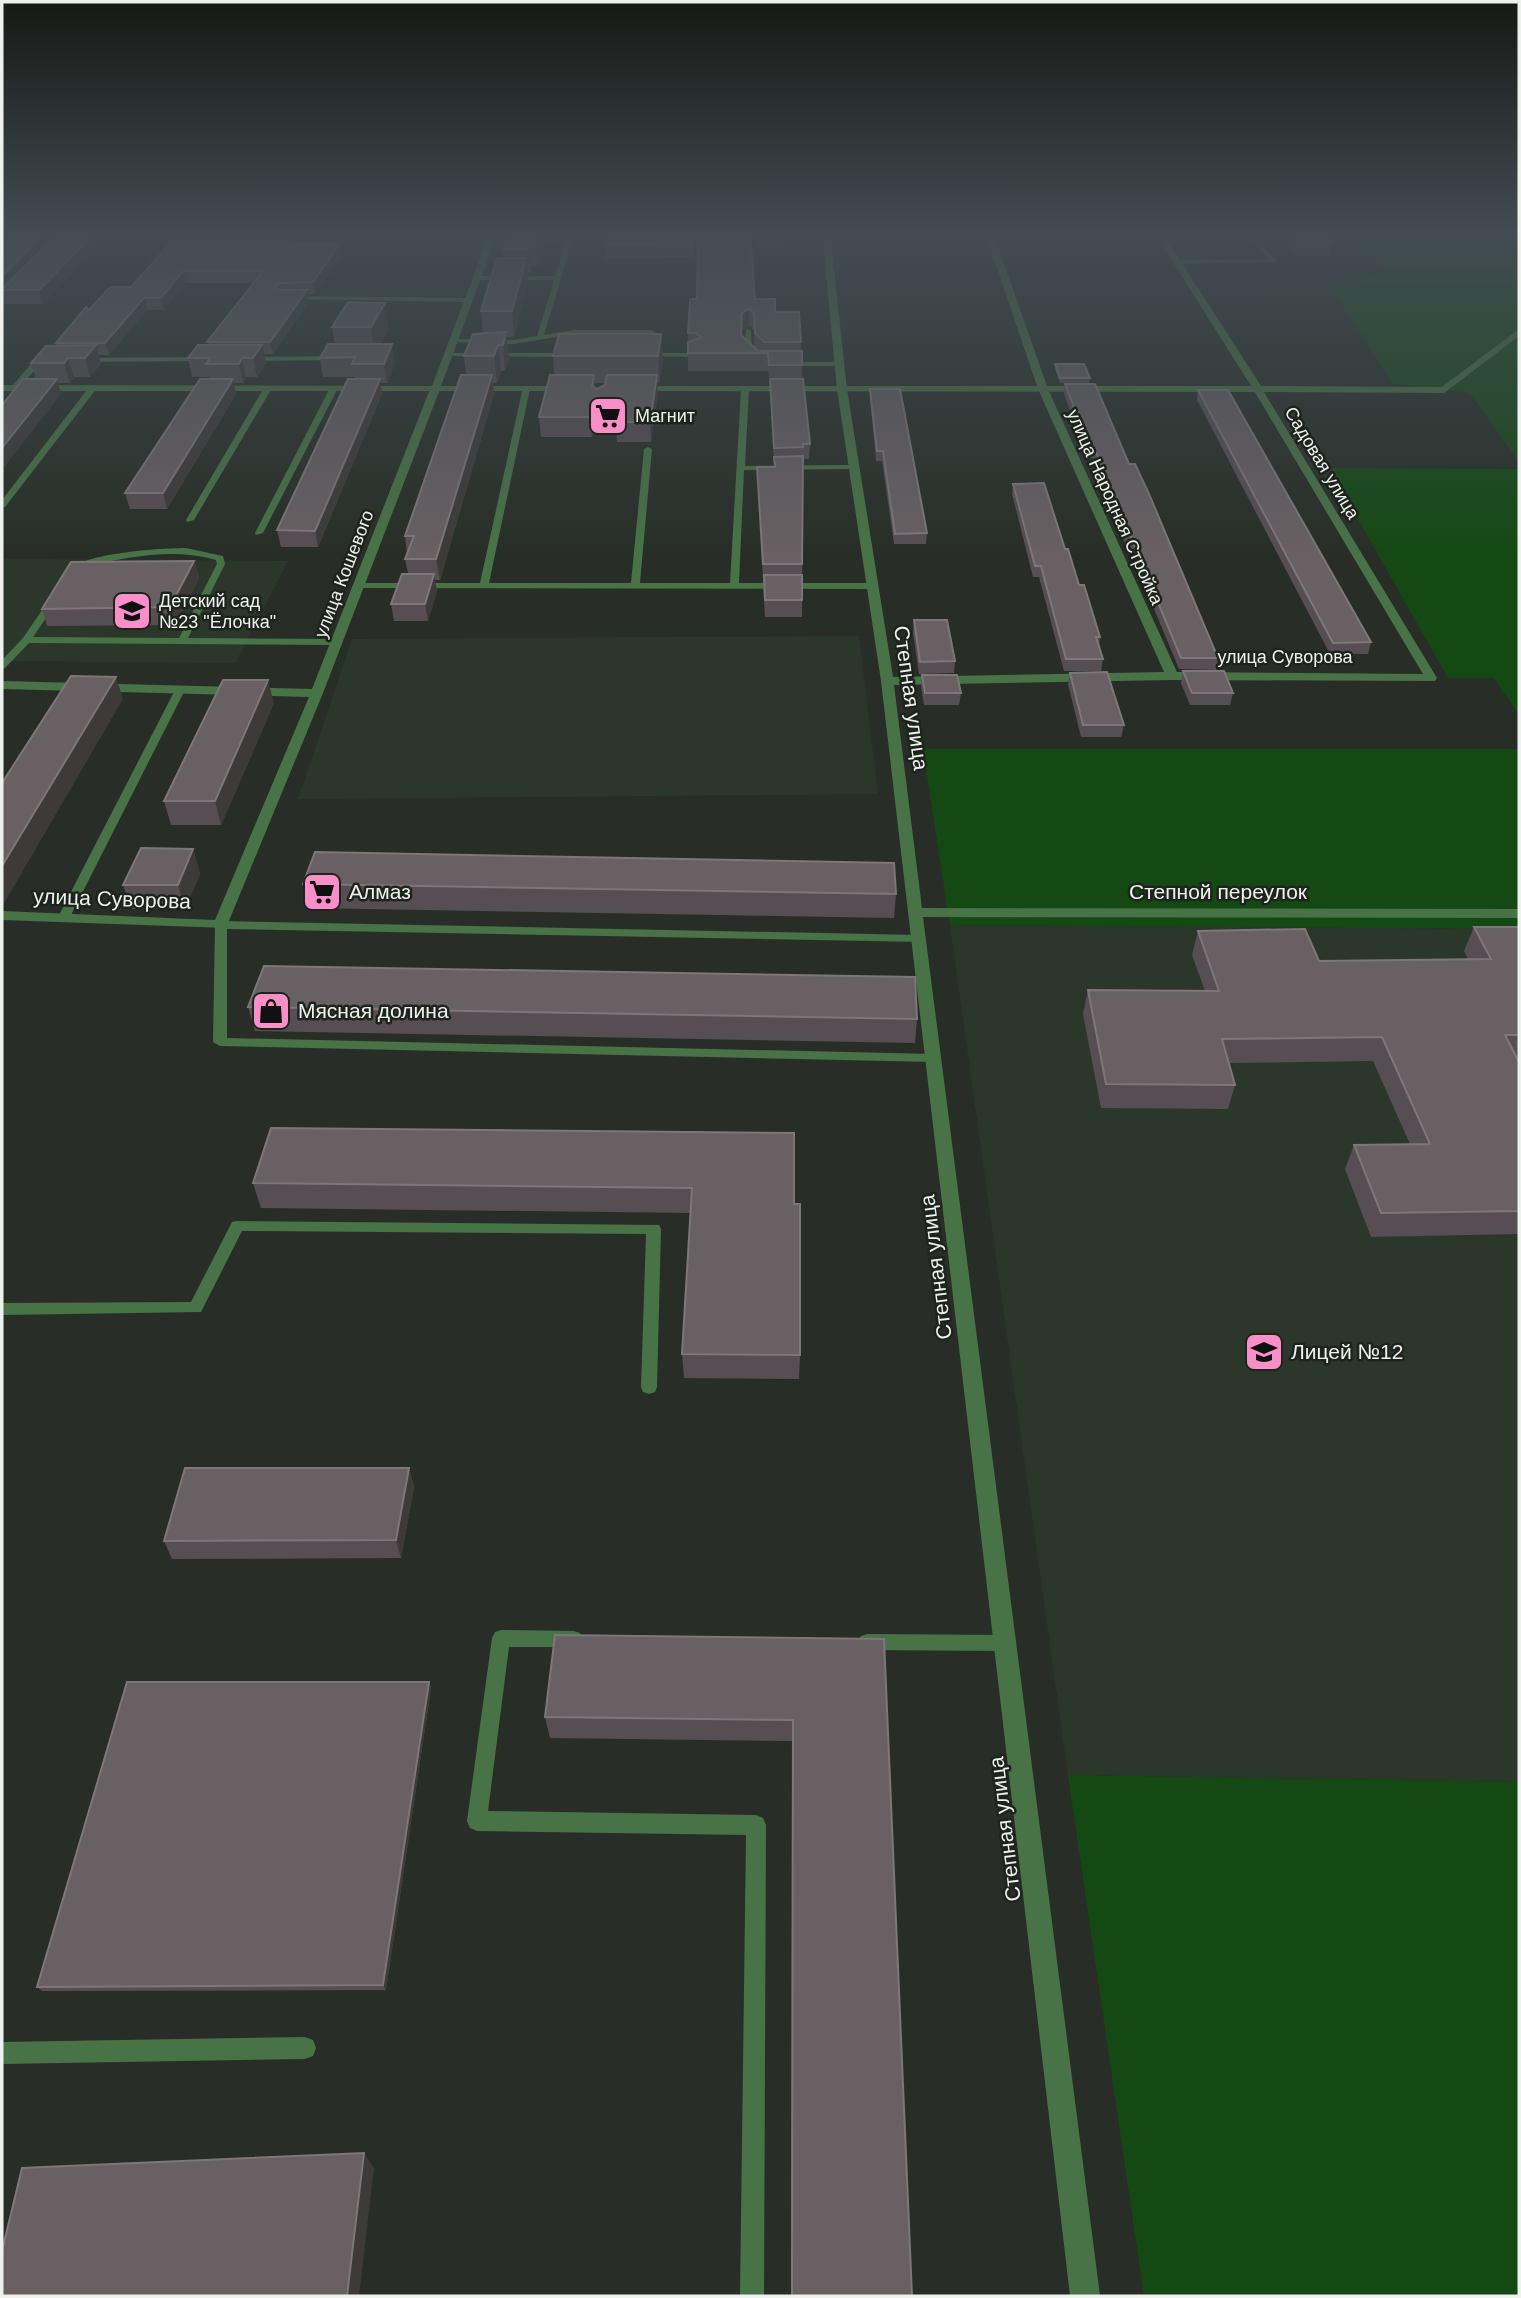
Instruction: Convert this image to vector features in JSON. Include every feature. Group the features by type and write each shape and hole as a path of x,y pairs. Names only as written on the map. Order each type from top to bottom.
{"street":[{"name":"Степная улица","path":"837,339 842,389 887,681 1085,2296"},
{"name":"улица Народная Стройка","path":"1026,339 1043,389 1172,676"},
{"name":"Садовая улица","path":"1227,339 1431,678"},
{"path":"629,389 1444,390 1510,339"},
{"name":"улица Кошевого","path":"221,925 317,693 454,341"},
{"path":"2,388 577,389"},
{"name":"улица Суворова","path":"887,681 1172,676 1431,678"},
{"path":"2,685 317,693"},
{"name":"Степной переулок","path":"916,912 1519,914"},
{"name":"улица Суворова","path":"2,916 221,925"}],"lane":[{"path":"454,341 513,342 532,339"},
{"path":"748,339 748,353 761,364"},
{"path":"449,355 585,355"},
{"path":"640,355 695,355"},
{"path":"232,359 342,358"},
{"path":"67,360 218,359"},
{"path":"15,388 39,360 53,360"},
{"path":"774,364 840,364"},
{"path":"2,505 93,388"},
{"path":"190,520 268,388"},
{"path":"259,533 334,388"},
{"path":"484,584 526,389"},
{"path":"734,585 745,389"},
{"path":"635,585 648,449"},
{"path":"741,468 854,467"},
{"path":"67,579 74,569 84,563 146,551 205,552 220,558 221,564 182,641"},
{"path":"358,586 872,586"},
{"path":"2,666 26,640 60,589"},
{"path":"26,640 336,642"},
{"path":"64,918 180,690"},
{"path":"919,939 221,925 220,1042 933,1058"},
{"path":"2,1309 196,1308 237,1226 654,1229 649,1387"},
{"path":"596,1639 501,1638 477,1821 755,1825 752,2296"},
{"path":"842,1642 1005,1643"},
{"path":"2,2053 305,2048"}],"shaded area":[{"name":"Детский сад №23 \"Ёлочка\"","path":"2,559 288,561 235,663 2,661"},
{"path":"859,636 878,794 298,799 352,639"},
{"name":"Лицей №12","path":"950,925 1519,929 1519,1782 1068,1775"}],"green space":[{"path":"1364,339 1519,339 1519,462 1470,393 1393,384"},
{"path":"1329,468 1519,469 1519,715 1494,678 1448,678"},
{"path":"923,749 1519,749 1519,929 950,925"},
{"path":"1068,1775 1519,1782 1519,2296 1144,2296"}],"building":[{"path":"59,339 108,339 105,343 56,343"},
{"path":"209,339 272,339 270,342 207,342"},
{"path":"471,339 504,339 503,345 498,345 494,356 464,356"},
{"path":"558,339 660,339 658,356 553,356"},
{"path":"697,339 746,339 758,351 802,351 802,365 769,365 768,353 688,353 688,342"},
{"path":"761,339 801,339 801,342 764,342"},
{"path":"328,344 392,344 384,364 352,364 355,357 320,358"},
{"path":"96,345 85,358 68,358 64,363 31,363 46,346"},
{"path":"198,345 262,345 253,358 242,358 239,364 206,364 210,358 188,358"},
{"path":"1055,364 1084,364 1090,378 1060,378"},
{"path":"461,375 492,375 436,559 405,559 414,536 405,536"},
{"path":"550,375 594,375 592,386 597,389 605,385 607,375 657,375 650,422 616,422 617,403 594,400 590,417 539,417"},
{"path":"23,379 57,379 2,448 2,405"},
{"path":"200,379 233,379 163,493 125,493"},
{"path":"348,379 380,379 315,531 277,530"},
{"path":"770,379 803,379 810,444 803,444 803,447 774,448"},
{"path":"1065,384 1095,384 1129,464 1135,464 1149,494 1218,658 1181,658 1128,535 1094,447 1089,447"},
{"path":"870,389 900,389 927,533 895,534 883,451 877,451"},
{"path":"1198,390 1228,390 1371,642 1333,643"},
{"path":"803,456 802,564 763,564 757,467 775,467 774,457"},
{"path":"1044,483 1079,585 1084,585 1100,637 1096,637 1103,659 1066,659 1041,566 1035,566 1013,484"},
{"path":"194,561 170,607 42,609 71,562"},
{"path":"402,574 434,574 425,604 391,604"},
{"path":"764,575 802,575 802,600 765,600"},
{"path":"914,620 947,620 955,661 920,662"},
{"path":"1183,671 1224,671 1233,693 1192,693"},
{"path":"1107,672 1124,725 1083,725 1070,673"},
{"path":"922,675 957,675 961,693 925,693"},
{"path":"71,676 116,677 2,866 2,783"},
{"path":"223,680 268,680 215,801 164,801"},
{"path":"141,848 193,849 178,885 123,885"},
{"path":"315,852 894,863 896,894 303,884"},
{"path":"1474,927 1519,927 1519,1035 1505,1035 1519,1062 1519,1211 1381,1213 1354,1145 1430,1144 1382,1037 1222,1039 1235,1085 1106,1084 1088,990 1219,991 1198,931 1305,929 1319,961 1491,959"},
{"path":"264,966 915,977 917,1019 248,1007"},
{"path":"271,1128 794,1133 794,1204 800,1204 800,1355 682,1354 692,1188 253,1183"},
{"path":"185,1468 409,1468 396,1540 164,1541"},
{"path":"555,1635 884,1639 912,2296 792,2296 793,1720 545,1717"},
{"path":"127,1682 429,1682 383,1985 37,1987"},
{"path":"364,2153 347,2296 2,2296 2,2251 22,2168"}],"place":[{"name":"Магнит","path":"608,416"},
{"name":"Детский сад №23 \"Ёлочка\"","path":"132,611"},
{"name":"Алмаз","path":"322,892"},
{"name":"Мясная долина","path":"271,1011"},
{"name":"Лицей №12","path":"1264,1352"}]}
